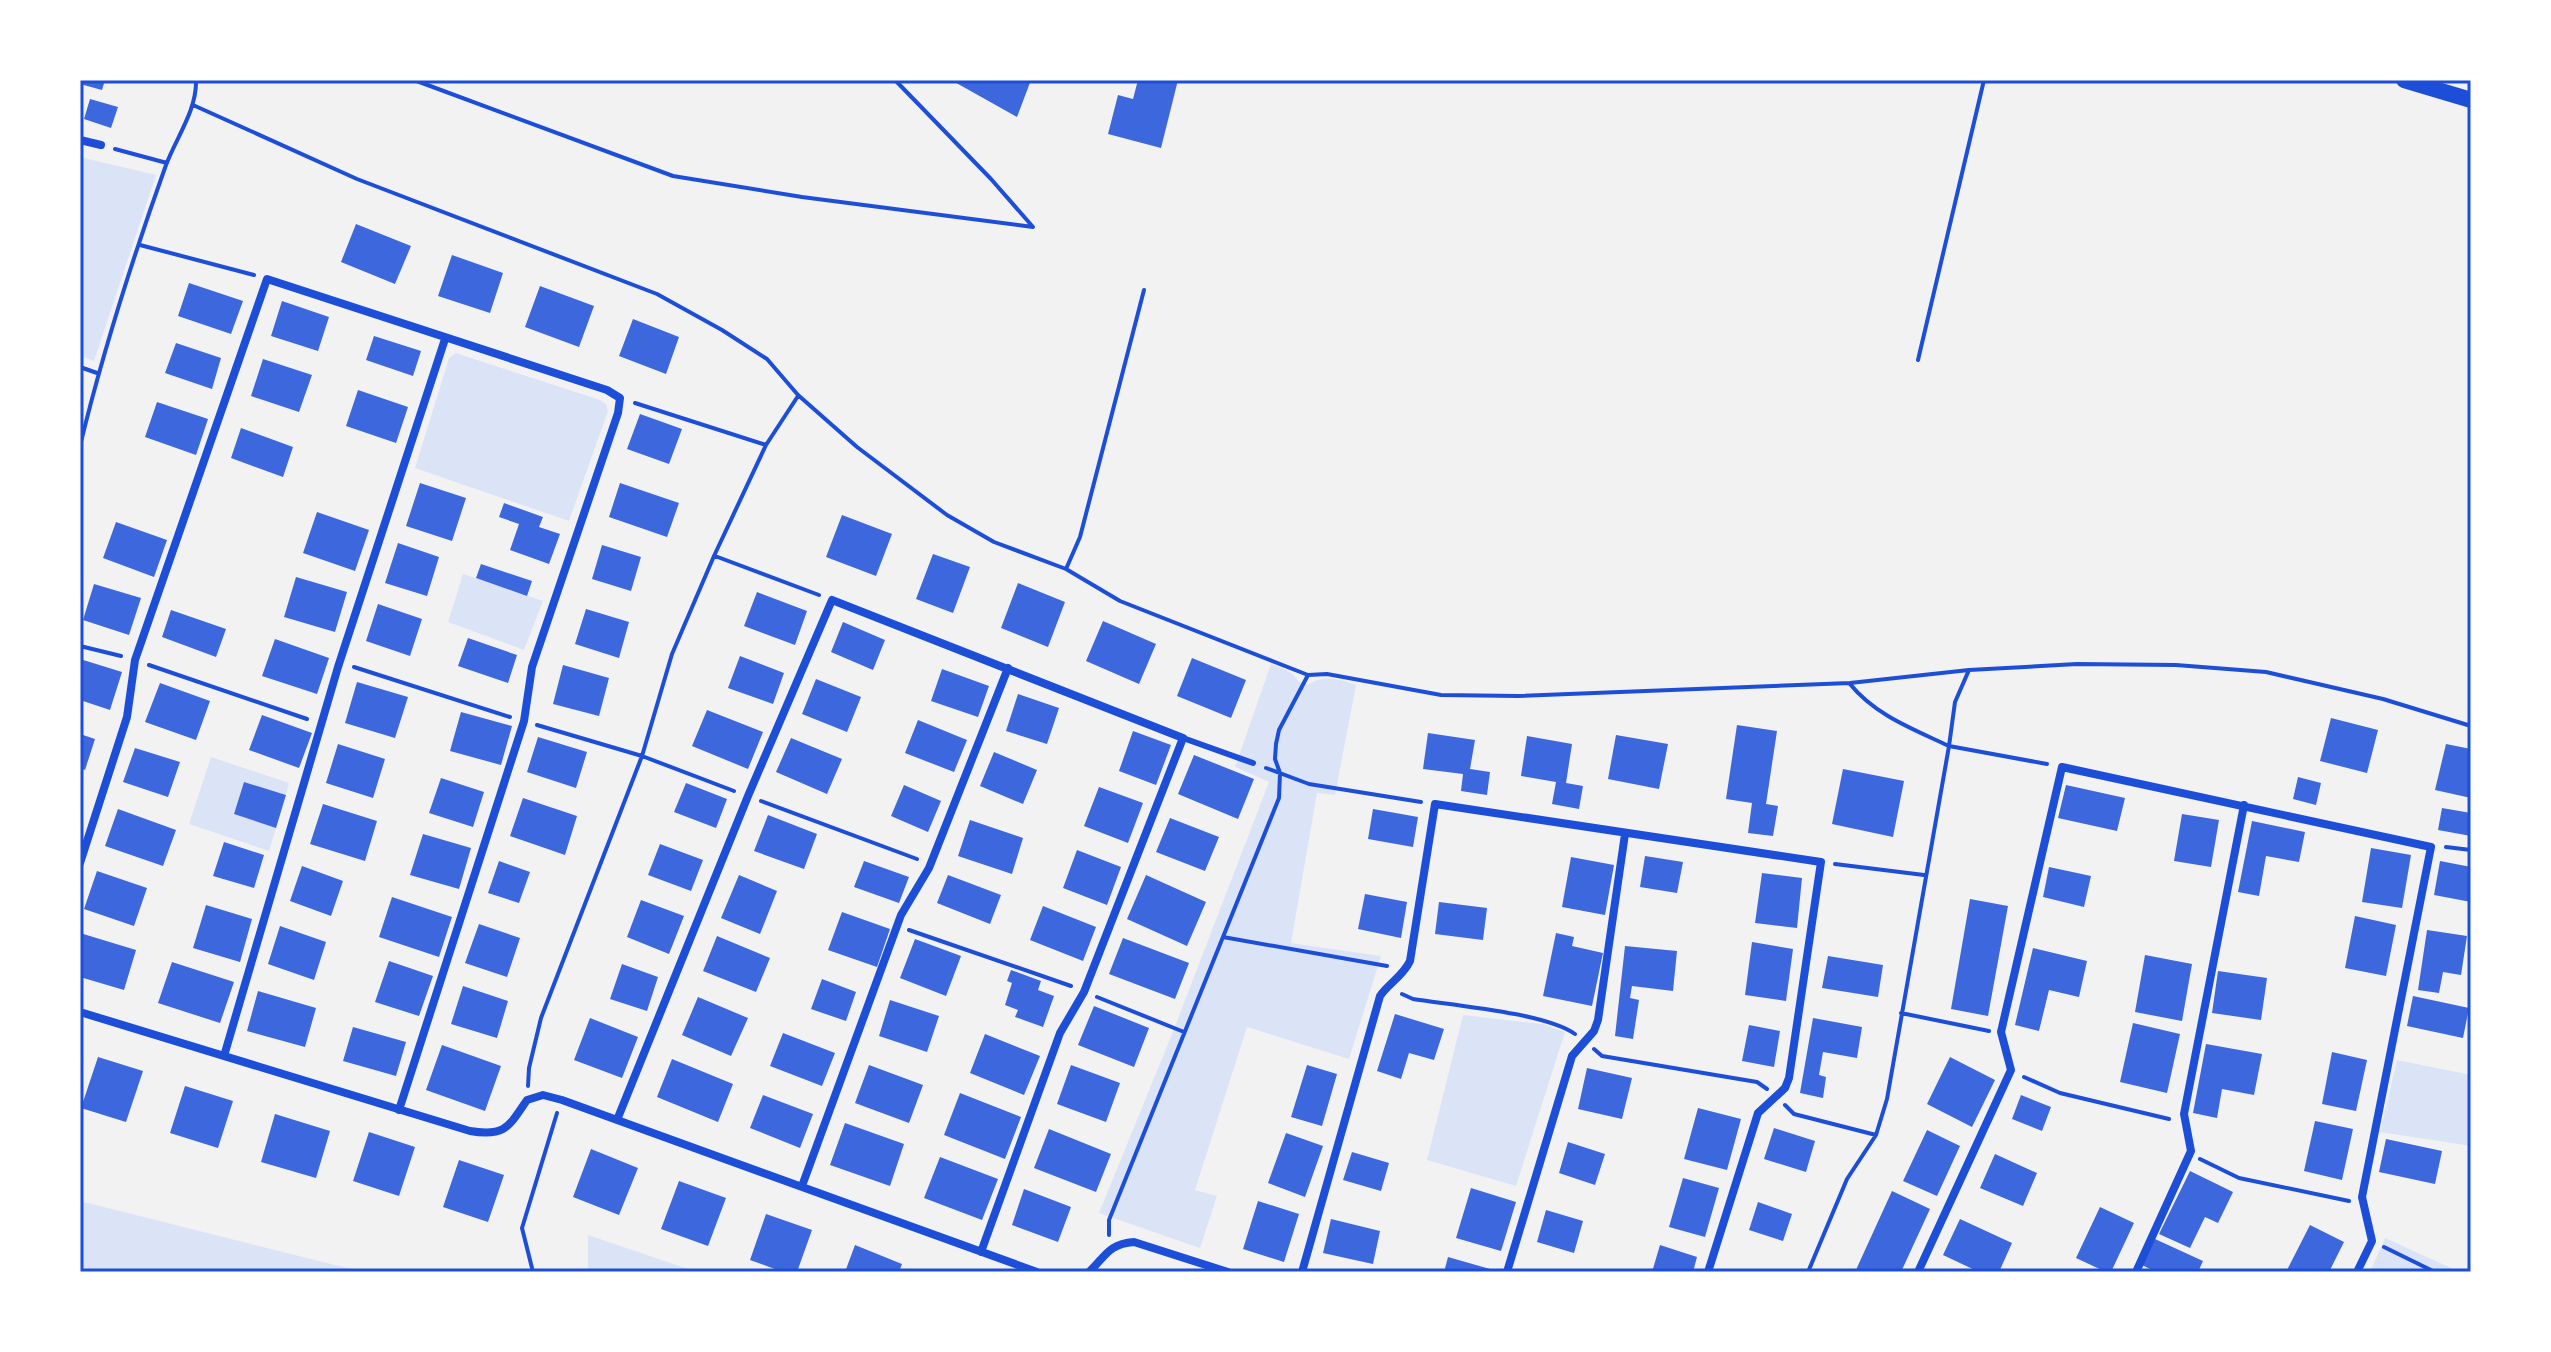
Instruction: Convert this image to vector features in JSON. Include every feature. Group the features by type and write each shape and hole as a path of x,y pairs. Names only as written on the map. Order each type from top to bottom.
{"main road":[{"path":"2409,81 2471,100"}],"street":[{"path":"80,140 101,145"},
{"path":"80,863 127,717 135,660 267,279 607,390 620,398 618,413 532,667 524,721 399,1110"},
{"path":"224,1056 338,667 445,339"},
{"path":"617,1120 748,796 832,600 1183,738 1084,992 1060,1033 981,1252"},
{"path":"802,1186 897,925 929,868 1008,668"},
{"path":"1918,1272 2011,1070 2001,1032 2062,767 2431,847 2362,1197 2372,1241 2357,1272"},
{"path":"1302,1272 1380,996 1404,972 1410,961 1435,804 1821,862 1789,1078 1785,1088 1758,1113 1708,1272"},
{"path":"2136,1272 2191,1151 2184,1114 2244,805"},
{"path":"1507,1272 1572,1056 1594,1031 1598,1020 1625,834"},
{"path":"80,1012 470,1131 498,1131 512,1124 527,1100 543,1095 562,1100 1037,1272"},
{"path":"1089,1272 1108,1251 1120,1243 1134,1242 1228,1272"}],"lane":[{"path":"1183,738 1253,763"}],"path":[{"path":"80,446 98,373 167,163 193,105 196,80"},
{"path":"414,80 673,176 802,197 1033,227 895,80"},
{"path":"1918,360 1984,80"},
{"path":"193,105 357,179 657,294 767,359 798,395 857,447 947,515 994,542 1066,569 1120,601 1308,675 1327,674 1441,695 1502,696 1850,683 1969,670 2077,664 2176,665 2266,672 2383,699 2471,726"},
{"path":"101,145 167,163"},
{"path":"140,245 267,279"},
{"path":"1066,569 1080,537 1144,290"},
{"path":"80,367 98,373"},
{"path":"527,1100 529,1068 541,1018 642,756 672,654 766,445 798,395"},
{"path":"620,398 766,445"},
{"path":"714,556 832,600"},
{"path":"80,646 135,660 321,724"},
{"path":"338,667 354,667 642,756 914,856 929,868"},
{"path":"1808,1272 1847,1179 1876,1135 1887,1099 1955,702 1969,670"},
{"path":"1108,1251 1109,1220 1279,798 1280,773 1275,759 1279,730 1308,675"},
{"path":"1850,683 1863,699 1897,722 1949,746 2062,767"},
{"path":"1280,773 1309,784 1435,804"},
{"path":"2431,847 2471,850"},
{"path":"1821,862 1924,875"},
{"path":"897,925 1084,992 1184,1032"},
{"path":"1223,937 1377,963 1404,972"},
{"path":"1387,986 1413,999 1528,1017 1567,1028 1602,1056 1757,1082 1777,1096 1794,1114 1876,1135"},
{"path":"1901,1013 2001,1032"},
{"path":"2011,1070 2060,1093 2170,1119 2188,1134 2200,1159 2239,1178 2363,1203"},
{"path":"533,1272 522,1228 562,1100"},
{"path":"2372,1241 2435,1272"}],"shaded area":[{"path":"80,157 156,175 94,361 80,356"},
{"path":"456,353 606,404 608,411 569,521 415,468 449,358"},
{"path":"463,574 543,601 524,650 448,622"},
{"path":"1271,664 1308,685 1325,679 1337,679 1356,685 1335,795 1317,793 1291,943 1381,956 1349,1059 1247,1027 1195,1190 1217,1196 1200,1248 1099,1213 1269,782 1235,767"},
{"path":"211,757 289,783 286,795 244,782 234,814 276,828 269,851 189,824"},
{"path":"1463,1015 1542,1024 1565,1032 1516,1186 1427,1160"},
{"path":"2397,1060 2471,1075 2471,1146 2380,1132"},
{"path":"80,1201 363,1272 80,1272"},
{"path":"588,1235 697,1272 588,1272"},
{"path":"2385,1238 2460,1272 2370,1272"}],"building":[{"path":"80,80 105,80 102,90 80,84"},
{"path":"951,80 1031,80 1017,117"},
{"path":"1138,80 1178,80 1161,148 1108,134 1118,95 1133,99"},
{"path":"90,99 118,107 111,128 84,119"},
{"path":"356,224 411,246 395,284 341,262"},
{"path":"452,255 503,273 490,313 438,296"},
{"path":"189,283 243,301 231,334 178,316"},
{"path":"540,286 594,306 579,347 525,327"},
{"path":"282,301 329,317 318,351 271,336"},
{"path":"633,319 679,337 666,374 619,356"},
{"path":"374,336 421,351 413,376 366,360"},
{"path":"176,343 221,358 212,389 165,373"},
{"path":"263,359 312,375 299,412 251,396"},
{"path":"358,390 408,407 396,443 346,426"},
{"path":"157,402 208,419 196,455 145,437"},
{"path":"640,414 682,429 669,464 627,449"},
{"path":"241,428 293,447 283,477 231,458"},
{"path":"420,483 466,498 452,541 406,526"},
{"path":"620,483 679,503 667,537 609,517"},
{"path":"504,503 543,517 539,527 560,534 549,564 510,550 519,524 499,517"},
{"path":"317,512 369,530 355,571 303,553"},
{"path":"842,515 892,534 876,576 826,557"},
{"path":"116,522 167,540 154,577 103,558"},
{"path":"398,543 439,557 427,596 385,583"},
{"path":"602,545 641,557 631,591 592,579"},
{"path":"933,554 970,567 953,613 916,599"},
{"path":"481,564 532,581 527,596 476,578"},
{"path":"296,577 347,592 335,632 284,617"},
{"path":"1018,583 1065,602 1048,647 1001,628"},
{"path":"94,584 141,598 129,635 83,620"},
{"path":"757,592 807,611 795,645 744,626"},
{"path":"378,604 422,619 410,656 366,641"},
{"path":"586,609 629,622 619,658 575,644"},
{"path":"171,610 226,629 216,657 162,637"},
{"path":"1103,621 1156,644 1139,684 1086,661"},
{"path":"843,622 885,640 873,670 831,652"},
{"path":"468,638 517,655 508,683 458,666"},
{"path":"275,639 329,658 317,694 262,676"},
{"path":"740,656 784,673 773,704 728,688"},
{"path":"1192,658 1246,680 1231,718 1177,696"},
{"path":"80,659 122,672 110,710 80,700"},
{"path":"563,665 609,678 599,716 553,704"},
{"path":"942,669 989,686 978,717 931,701"},
{"path":"816,679 861,697 847,732 802,714"},
{"path":"357,682 408,697 395,738 345,723"},
{"path":"160,683 210,701 196,740 145,722"},
{"path":"1018,694 1059,708 1047,744 1006,731"},
{"path":"707,710 763,732 748,769 692,746"},
{"path":"461,712 512,726 501,765 450,751"},
{"path":"262,715 312,733 299,768 249,750"},
{"path":"2331,718 2378,730 2367,773 2320,761"},
{"path":"918,720 967,740 954,772 905,753"},
{"path":"1737,725 1777,731 1766,804 1778,806 1773,836 1748,833 1752,803 1726,799"},
{"path":"1133,731 1171,745 1156,785 1119,771"},
{"path":"1428,733 1475,740 1470,769 1490,772 1487,795 1461,791 1463,774 1423,769"},
{"path":"80,734 95,739 85,770 80,768"},
{"path":"1616,735 1668,744 1659,789 1608,779"},
{"path":"1527,736 1572,744 1566,783 1583,786 1579,809 1552,804 1556,782 1521,776"},
{"path":"538,737 587,752 576,788 527,772"},
{"path":"791,738 842,759 827,794 776,772"},
{"path":"338,744 385,759 373,798 326,783"},
{"path":"2446,744 2471,749 2471,798 2435,790"},
{"path":"135,748 180,762 168,797 123,782"},
{"path":"994,752 1037,770 1023,804 980,786"},
{"path":"1194,755 1254,779 1238,819 1178,794"},
{"path":"1843,769 1904,781 1893,837 1832,824"},
{"path":"2298,777 2321,783 2316,805 2293,799"},
{"path":"441,778 484,792 473,827 429,813"},
{"path":"244,782 286,795 276,828 234,814"},
{"path":"686,783 727,799 716,828 674,812"},
{"path":"904,785 941,801 928,832 891,816"},
{"path":"2066,785 2125,798 2117,831 2058,818"},
{"path":"1099,787 1143,803 1128,843 1084,826"},
{"path":"523,798 577,816 565,855 510,836"},
{"path":"323,804 377,821 365,861 310,844"},
{"path":"2442,808 2471,813 2471,836 2438,830"},
{"path":"118,809 176,830 163,866 105,846"},
{"path":"1373,809 1418,817 1413,847 1368,839"},
{"path":"2182,814 2219,820 2211,867 2174,861"},
{"path":"768,815 817,834 804,869 754,851"},
{"path":"1170,818 1219,837 1205,871 1156,852"},
{"path":"970,820 1023,838 1012,874 958,856"},
{"path":"2252,821 2305,832 2299,862 2266,856 2259,896 2238,892"},
{"path":"423,834 471,848 459,889 410,875"},
{"path":"224,842 264,855 254,888 213,876"},
{"path":"660,844 703,860 691,891 648,875"},
{"path":"2371,848 2411,855 2402,908 2362,902"},
{"path":"1077,850 1121,867 1107,905 1063,888"},
{"path":"1645,856 1683,862 1677,893 1640,887"},
{"path":"1571,857 1614,865 1605,915 1562,907"},
{"path":"499,861 530,872 519,903 488,893"},
{"path":"864,861 909,877 899,903 854,887"},
{"path":"2440,861 2471,867 2471,902 2434,895"},
{"path":"302,866 343,881 331,916 290,901"},
{"path":"2049,867 2091,876 2084,907 2043,897"},
{"path":"97,871 147,888 134,926 84,909"},
{"path":"1762,873 1802,878 1797,928 1755,923"},
{"path":"739,875 777,891 760,934 721,918"},
{"path":"948,875 1001,895 990,924 937,903"},
{"path":"1146,875 1206,902 1187,946 1127,919"},
{"path":"1365,894 1407,902 1401,938 1358,929"},
{"path":"392,897 452,917 439,957 379,937"},
{"path":"1970,899 2008,906 1988,1016 1951,1009"},
{"path":"641,900 684,916 669,954 627,937"},
{"path":"1439,902 1487,908 1483,940 1435,934"},
{"path":"206,905 252,919 240,962 193,948"},
{"path":"1043,906 1096,927 1083,961 1030,940"},
{"path":"842,912 890,929 877,967 828,950"},
{"path":"2355,916 2396,925 2386,976 2345,968"},
{"path":"479,924 520,938 507,977 465,963"},
{"path":"280,926 326,942 314,980 268,964"},
{"path":"2427,930 2467,936 2461,975 2443,972 2439,993 2418,990"},
{"path":"80,933 136,950 124,990 80,977"},
{"path":"1556,933 1574,937 1572,946 1603,953 1592,1006 1543,996"},
{"path":"717,936 770,958 756,992 703,971"},
{"path":"1123,938 1189,963 1175,999 1109,974"},
{"path":"915,939 961,956 946,996 900,978"},
{"path":"1752,942 1793,949 1786,1001 1745,995"},
{"path":"1625,946 1677,951 1673,991 1632,986 1630,998 1639,1000 1633,1039 1615,1036"},
{"path":"2033,948 2087,961 2079,997 2049,990 2039,1031 2015,1025"},
{"path":"2145,955 2192,964 2182,1021 2135,1012"},
{"path":"1828,956 1883,965 1878,997 1822,988"},
{"path":"389,961 433,976 419,1016 375,1002"},
{"path":"172,962 234,982 220,1023 158,1003"},
{"path":"622,964 658,977 647,1011 610,999"},
{"path":"1011,970 1041,981 1038,990 1054,996 1043,1027 1015,1017 1018,1010 1005,1005 1012,983 1007,981"},
{"path":"2218,971 2267,978 2261,1020 2212,1013"},
{"path":"822,979 856,992 846,1021 811,1009"},
{"path":"463,986 508,1001 497,1038 451,1024"},
{"path":"258,991 316,1008 305,1047 247,1031"},
{"path":"2413,996 2469,1008 2463,1038 2407,1026"},
{"path":"698,997 748,1018 731,1056 682,1035"},
{"path":"890,1000 939,1016 927,1052 879,1036"},
{"path":"1094,1006 1149,1028 1134,1067 1078,1045"},
{"path":"1395,1014 1444,1029 1434,1060 1409,1053 1401,1079 1377,1071"},
{"path":"590,1018 638,1037 622,1078 574,1060"},
{"path":"1813,1018 1862,1027 1857,1058 1823,1052 1819,1075 1826,1077 1823,1098 1800,1093"},
{"path":"2133,1023 2180,1034 2167,1093 2120,1082"},
{"path":"1749,1025 1780,1031 1774,1067 1742,1061"},
{"path":"353,1027 406,1042 396,1076 343,1061"},
{"path":"783,1033 835,1053 822,1086 770,1066"},
{"path":"985,1034 1040,1056 1024,1095 970,1073"},
{"path":"2206,1044 2262,1054 2254,1095 2222,1089 2217,1118 2193,1113"},
{"path":"442,1045 501,1066 485,1111 426,1090"},
{"path":"2332,1052 2367,1060 2356,1111 2322,1104"},
{"path":"98,1057 143,1071 126,1122 81,1108"},
{"path":"1950,1057 1995,1080 1972,1127 1927,1104"},
{"path":"672,1059 733,1084 718,1122 657,1097"},
{"path":"869,1065 923,1085 909,1123 855,1103"},
{"path":"1071,1065 1120,1083 1106,1122 1057,1104"},
{"path":"1307,1065 1337,1074 1322,1126 1291,1117"},
{"path":"1587,1068 1632,1078 1622,1119 1578,1109"},
{"path":"185,1086 233,1101 218,1148 170,1133"},
{"path":"960,1093 1021,1117 1005,1159 944,1135"},
{"path":"763,1095 813,1114 800,1148 750,1128"},
{"path":"2021,1095 2051,1107 2042,1131 2012,1119"},
{"path":"1698,1108 1741,1119 1727,1170 1684,1159"},
{"path":"275,1114 330,1131 316,1178 261,1162"},
{"path":"2315,1121 2353,1129 2342,1180 2304,1171"},
{"path":"845,1123 904,1144 890,1186 830,1165"},
{"path":"1774,1128 1815,1141 1806,1172 1764,1159"},
{"path":"1049,1129 1111,1154 1096,1192 1034,1168"},
{"path":"1927,1130 1960,1146 1937,1196 1903,1181"},
{"path":"369,1132 415,1147 399,1196 353,1181"},
{"path":"1286,1133 1323,1146 1305,1197 1268,1183"},
{"path":"2386,1139 2442,1151 2435,1184 2379,1172"},
{"path":"1568,1142 1605,1154 1595,1185 1559,1173"},
{"path":"591,1149 638,1168 619,1215 573,1197"},
{"path":"1352,1152 1389,1163 1381,1191 1343,1180"},
{"path":"1995,1154 2037,1173 2023,1206 1980,1188"},
{"path":"940,1157 998,1179 982,1220 924,1198"},
{"path":"459,1160 504,1175 488,1222 443,1207"},
{"path":"2190,1171 2233,1192 2218,1223 2205,1217 2190,1248 2159,1234"},
{"path":"1683,1178 1719,1188 1705,1237 1669,1227"},
{"path":"679,1181 726,1198 708,1246 661,1229"},
{"path":"1471,1188 1516,1202 1501,1251 1456,1238"},
{"path":"1024,1189 1071,1207 1058,1242 1012,1225"},
{"path":"1892,1191 1930,1209 1901,1272 1855,1272"},
{"path":"1258,1201 1299,1214 1284,1262 1243,1249"},
{"path":"1758,1202 1792,1214 1783,1241 1749,1230"},
{"path":"2100,1207 2134,1223 2111,1272 2076,1258"},
{"path":"1546,1210 1583,1221 1574,1253 1537,1242"},
{"path":"766,1214 812,1230 797,1272 783,1272 750,1260"},
{"path":"1331,1219 1380,1231 1373,1264 1323,1253"},
{"path":"1960,1219 2012,1243 1999,1272 1979,1272 1943,1255"},
{"path":"2310,1225 2344,1242 2329,1272 2286,1272"},
{"path":"2155,1239 2203,1261 2198,1272 2156,1272 2142,1265"},
{"path":"855,1245 902,1264 899,1272 845,1272"},
{"path":"1660,1245 1697,1257 1693,1272 1652,1272"},
{"path":"1448,1257 1497,1271 1444,1272"}]}
